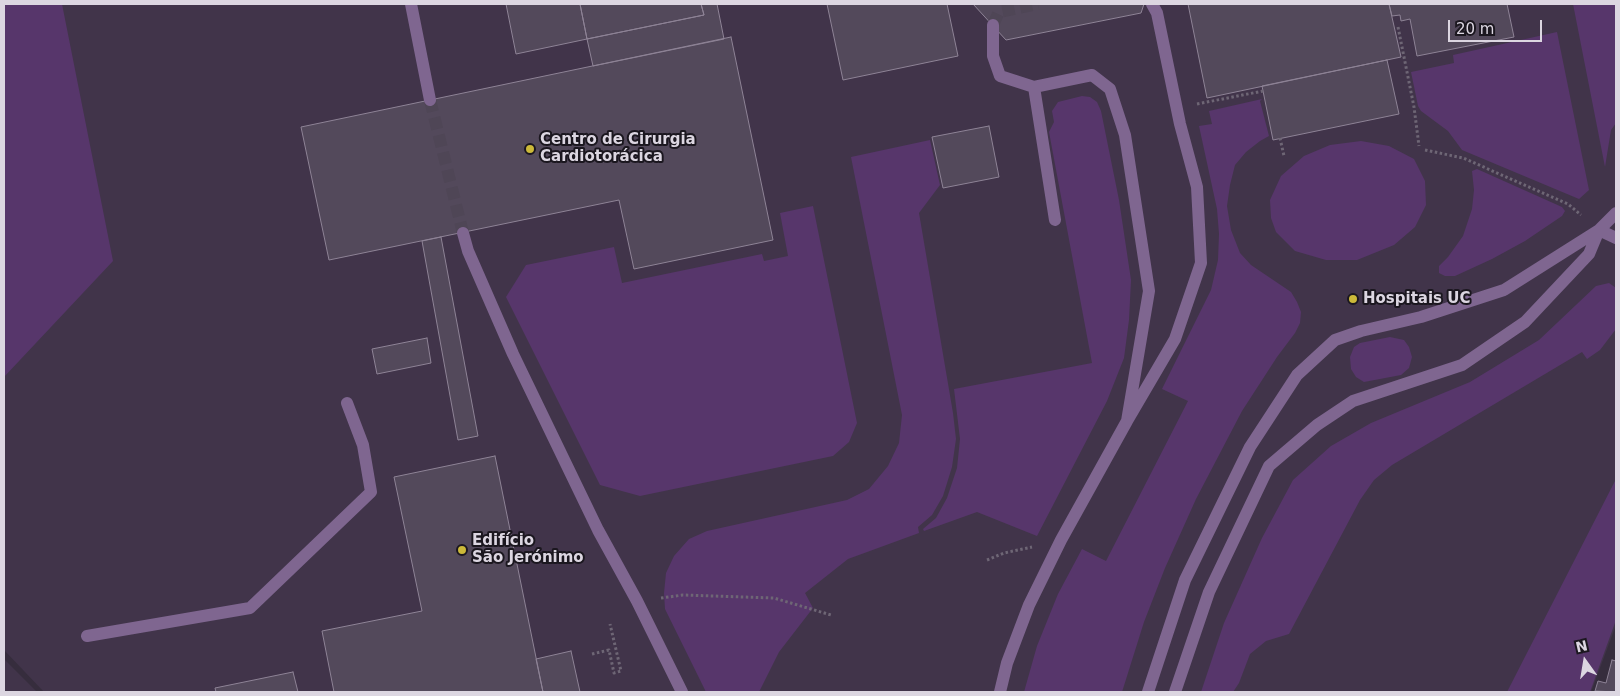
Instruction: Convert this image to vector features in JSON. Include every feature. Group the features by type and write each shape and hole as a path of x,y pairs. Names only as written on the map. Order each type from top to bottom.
{"lane":[{"path":"411,4 430,100"},
{"path":"1000,692 1007,663 1029,605 1061,540 1175,338 1201,263 1197,187 1180,124 1157,14 1152,4"},
{"path":"993,25 993,56 1000,76 1034,87 1092,75 1110,88 1125,135 1149,291 1127,421"},
{"path":"1034,87 1055,220"},
{"path":"1148,692 1185,580 1250,447 1297,375 1336,340 1361,331 1421,317 1504,290 1599,230 1616,212"},
{"path":"1599,230 1616,238"},
{"path":"1175,692 1209,592 1269,466 1317,425 1353,401 1462,365 1525,322 1589,254 1599,230"},
{"path":"463,232 468,251 514,354 598,530 638,601 682,692"},
{"path":"87,636 250,608 371,492 363,445 347,404"}],"path":[{"path":"1398,27 1414,107 1419,146"},
{"path":"1209,102 1263,91"},
{"path":"1280,138 1284,156"},
{"path":"1426,150 1463,158 1568,204 1599,230"},
{"path":"987,560 1004,553 1061,540"},
{"path":"638,601 683,595 774,598 831,615"},
{"path":"592,654 609,650 614,673 621,671 610,624"}],"shaded area":[{"path":"4,4 1616,4 1616,625 1591,692 44,692 4,650"},
{"path":"4,4 62,4 113,261 4,377"},
{"path":"1573,4 1616,4 1616,123 1611,130 1605,167"},
{"path":"1557,32 1589,190 1579,199 1462,150 1448,131 1421,111 1418,106 1411,72 1454,63 1453,55"},
{"path":"1082,96 1090,97 1097,102 1101,111 1119,200 1131,280 1129,320 1124,358 1107,401 1037,536 977,512 924,531 923,529 936,518 947,498 957,468 960,439 954,389 1092,363 1049,132 1054,122 1052,111 1058,102"},
{"path":"1262,99 1260,101 1269,136 1246,152 1235,165 1227,206 1231,230 1240,253 1251,265 1291,292 1301,312 1300,323 1242,411 1196,499 1165,568 1144,622 1122,692 1024,692 1037,646 1058,594 1082,549 1106,561 1188,401 1162,389 1211,290 1218,260 1219,234 1217,209 1199,126 1212,124 1209,111"},
{"path":"930,140 940,185 919,213 956,439 952,467 943,496 932,515 918,527 919,533 848,559 805,593 813,608 779,652 759,692 706,692 665,609 666,573 674,556 689,539 707,531 847,500 869,489 888,466 899,443 902,415 851,157"},
{"path":"1361,141 1389,146 1414,159 1425,181 1426,205 1415,227 1394,245 1357,260 1326,260 1295,251 1276,232 1271,218 1270,200 1281,176 1304,156 1330,145"},
{"path":"1477,169 1562,207 1565,211 1562,216 1525,241 1492,259 1455,276 1445,276 1439,273 1439,266 1463,236 1472,209 1474,190 1472,171"},
{"path":"813,206 857,423 849,442 833,456 640,496 600,485 506,297 526,265 614,247 622,283 762,254 764,261 788,256 780,213"},
{"path":"1609,283 1616,288 1616,329 1600,350 1587,359 1582,352 1392,465 1374,480 1360,500 1289,634 1266,641 1250,654 1239,683 1233,692 1201,692 1224,623 1262,538 1293,480 1331,446 1371,423 1470,382 1539,340 1596,286"},
{"path":"1390,337 1404,340 1409,347 1412,357 1409,368 1401,375 1364,382 1356,377 1351,369 1350,357 1354,347 1360,343"},
{"path":"1616,479 1616,620 1590,692 1507,692"},
{"path":"4,659 37,692 4,692"}],"building":[{"path":"506,4 580,4 587,39 516,54"},
{"path":"580,4 701,4 704,15 587,39"},
{"path":"701,4 717,4 724,39 593,66 587,39 704,15"},
{"path":"827,4 947,4 958,56 843,80"},
{"path":"973,4 1144,4 1141,13 1006,40"},
{"path":"1188,4 1389,4 1401,57 1207,98"},
{"path":"1389,4 1507,4 1514,37 1417,56 1410,19 1401,21 1400,15 1392,16"},
{"name":"Centro de Cirurgia Cardiotorácica","path":"731,37 773,240 634,269 619,200 329,260 301,127"},
{"path":"1387,60 1399,114 1273,140 1262,86"},
{"path":"989,126 999,177 943,188 932,137"},
{"path":"441,237 478,436 458,440 422,241"},
{"path":"427,338 431,363 377,374 372,349"},
{"name":"Edifício São Jerónimo","path":"495,456 543,692 334,692 322,631 422,611 394,477"},
{"path":"571,651 580,692 543,692 536,659"},
{"path":"1612,660 1616,661 1616,692 1595,691 1598,681 1606,683"},
{"path":"293,672 298,692 216,692 215,688"}],"tunnel":[{"path":"993,25 999,12 1038,4"},
{"path":"430,100 463,233"}],"place":[{"name":"Centro de Cirurgia Cardiotorácica","path":"530,149"},
{"name":"Hospitais UC","path":"1353,299"},
{"name":"Edifício São Jerónimo","path":"462,550"}]}
